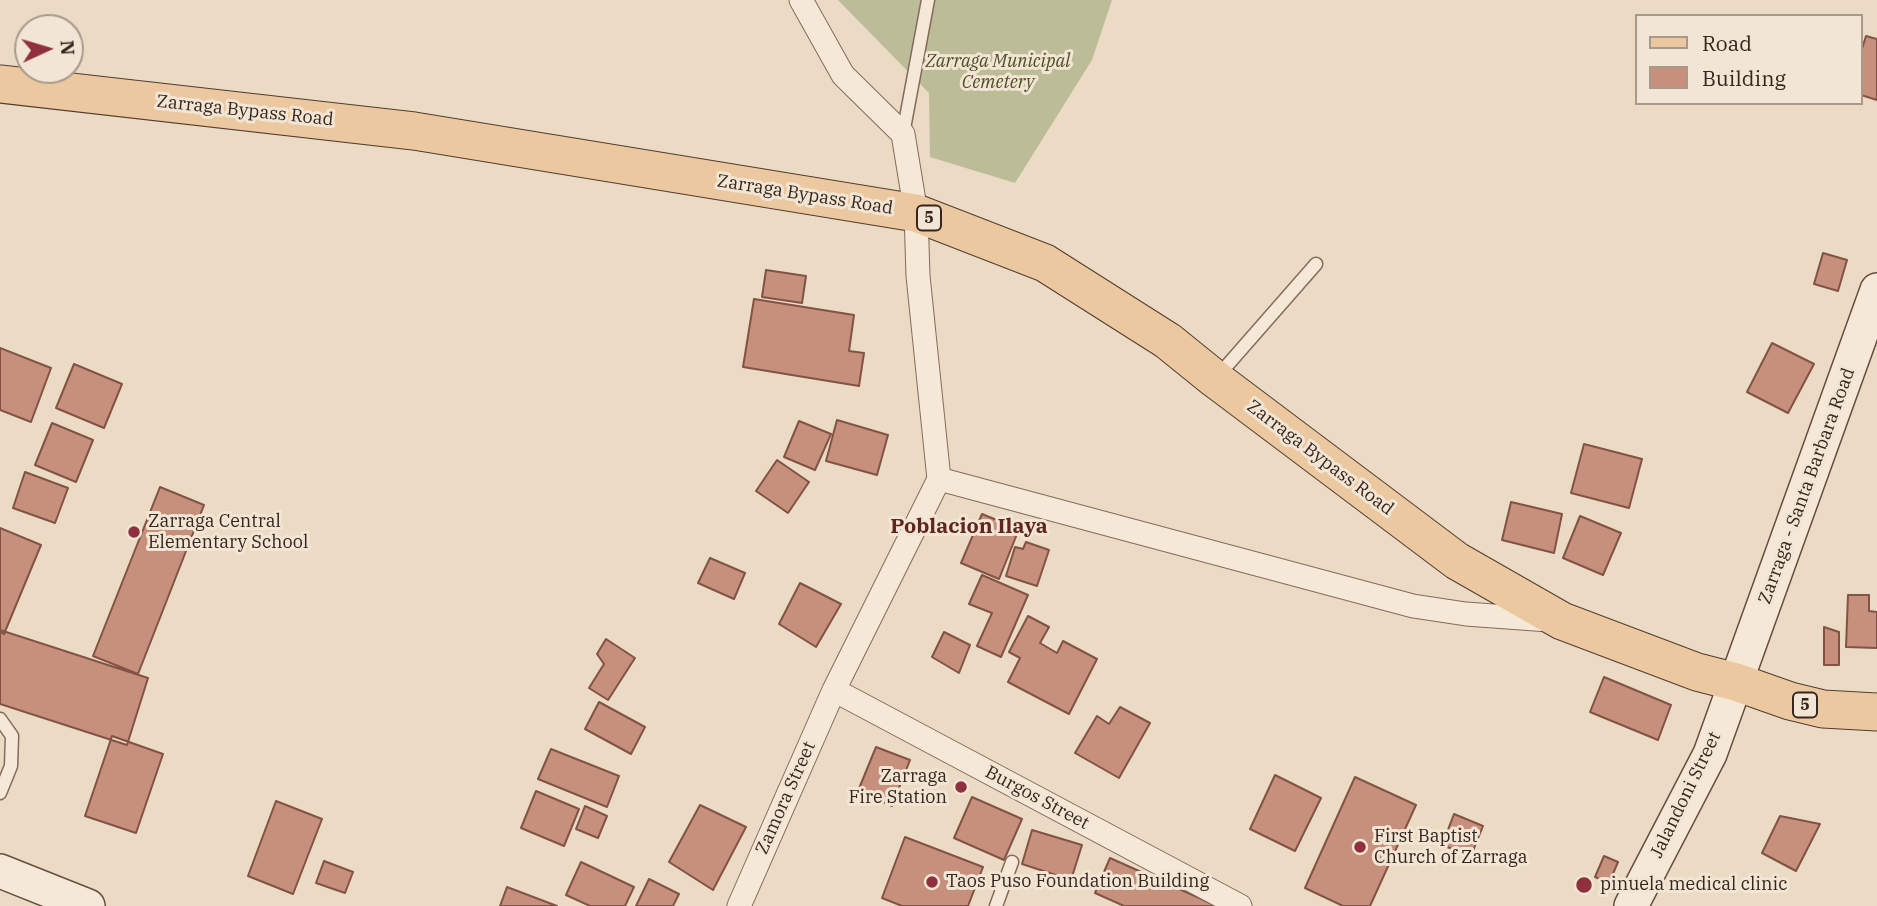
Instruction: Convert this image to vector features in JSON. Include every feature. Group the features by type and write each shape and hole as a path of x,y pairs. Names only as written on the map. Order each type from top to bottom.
{"main road":[{"name":"Zarraga Bypass Road","path":"0,84 414,131 916,213 1045,263 1168,341 1214,379 1457,561 1562,621 1697,672 1736,682"},
{"name":"Zarraga - Santa Barbara Road","path":"1736,682 1877,289"},
{"name":"5","path":"1736,682 1790,701 1823,709 1877,712"},
{"name":"Jalandoni Street","path":"1631,906 1710,754 1736,682"},
{"path":"0,871 88,906"}],"street":[{"path":"800,0 843,75 903,134 916,213 918,276 939,479 1413,606 1466,614 1562,621"},
{"name":"Zamora Street","path":"739,906 834,690 939,479"},
{"name":"Burgos Street","path":"834,690 1241,906"}],"lane":[{"path":"903,134 928,0"},
{"path":"1214,379 1316,264"},
{"path":"0,719 12,736 11,765 0,793"},
{"path":"996,906 1012,862"}],"green space":[{"name":"Zarraga Municipal Cemetery","path":"838,0 1112,0 1092,60 1015,183 930,157 929,93"}],"building":[{"path":"1866,36 1877,39 1877,100 1863,96 1863,46"},
{"path":"1823,253 1847,260 1838,291 1814,284"},
{"path":"766,270 806,276 802,303 762,297"},
{"path":"754,299 854,315 849,351 864,353 859,386 743,367"},
{"path":"1772,343 1814,364 1788,413 1747,392"},
{"path":"0,348 51,368 31,422 0,410"},
{"path":"74,364 122,384 104,428 56,408"},
{"path":"837,420 888,435 877,475 826,461"},
{"path":"799,421 831,434 815,470 784,457"},
{"path":"52,423 93,440 76,482 35,465"},
{"path":"1584,444 1642,459 1629,508 1571,493"},
{"path":"777,460 809,482 788,513 756,491"},
{"path":"25,472 68,488 55,523 13,508"},
{"path":"160,487 204,505 138,674 93,656"},
{"path":"1511,502 1562,514 1554,553 1502,540"},
{"path":"982,514 1019,529 999,579 961,563"},
{"path":"1580,516 1621,533 1603,575 1563,558"},
{"path":"0,528 41,545 4,634 0,632"},
{"path":"1026,542 1049,550 1037,586 1006,576 1015,547 1023,549"},
{"path":"710,558 745,573 734,599 698,583"},
{"path":"982,575 1028,595 1001,657 977,646 992,613 969,604"},
{"path":"800,583 841,604 816,647 779,624"},
{"path":"1848,595 1869,595 1869,611 1877,612 1877,648 1846,647"},
{"path":"1028,616 1049,627 1040,643 1057,653 1063,641 1097,659 1069,714 1008,682 1020,658 1009,652"},
{"path":"1824,627 1839,632 1839,665 1824,665"},
{"path":"0,630 148,678 127,745 0,704"},
{"path":"944,632 970,645 959,673 932,657"},
{"path":"606,639 635,658 608,700 589,688 604,664 597,654"},
{"path":"1604,677 1671,705 1658,740 1590,712"},
{"path":"599,702 645,727 631,754 585,729"},
{"path":"1120,707 1150,723 1119,778 1075,753 1097,716 1109,724"},
{"path":"112,736 163,754 136,833 85,816"},
{"path":"876,747 910,760 892,806 858,791"},
{"path":"551,749 619,776 607,807 538,779"},
{"path":"1275,775 1321,798 1295,851 1250,829"},
{"name":"First Baptist Church of Zarraga","path":"1355,777 1416,805 1370,906 1343,906 1305,888"},
{"path":"536,791 579,809 564,846 521,828"},
{"path":"972,797 1022,819 1004,860 954,838"},
{"path":"276,801 322,819 293,894 248,876"},
{"path":"700,805 746,827 713,890 669,862"},
{"path":"585,806 607,816 598,838 576,829"},
{"path":"1454,814 1483,826 1471,856 1442,845"},
{"path":"1780,816 1820,824 1796,871 1762,853"},
{"path":"1032,830 1082,845 1071,880 1022,864"},
{"name":"Taos Puso Foundation Building","path":"905,837 983,867 968,906 902,906 882,898"},
{"path":"1604,856 1618,862 1609,883 1595,877"},
{"path":"1110,858 1217,906 1124,906 1095,893"},
{"path":"324,861 353,872 345,893 316,883"},
{"path":"581,862 634,887 625,906 590,906 566,895"},
{"path":"649,879 679,894 673,906 636,906"},
{"path":"507,887 557,906 500,906"}],"place":[{"name":"Zarraga Central Elementary School","path":"134,532"},
{"name":"Zarraga Fire Station","path":"961,787"},
{"name":"First Baptist Church of Zarraga","path":"1360,847"},
{"name":"Taos Puso Foundation Building","path":"932,882"},
{"name":"pinuela medical clinic","path":"1584,885"}],"district":[{"name":"Poblacion Ilaya","path":"969,527"}]}
